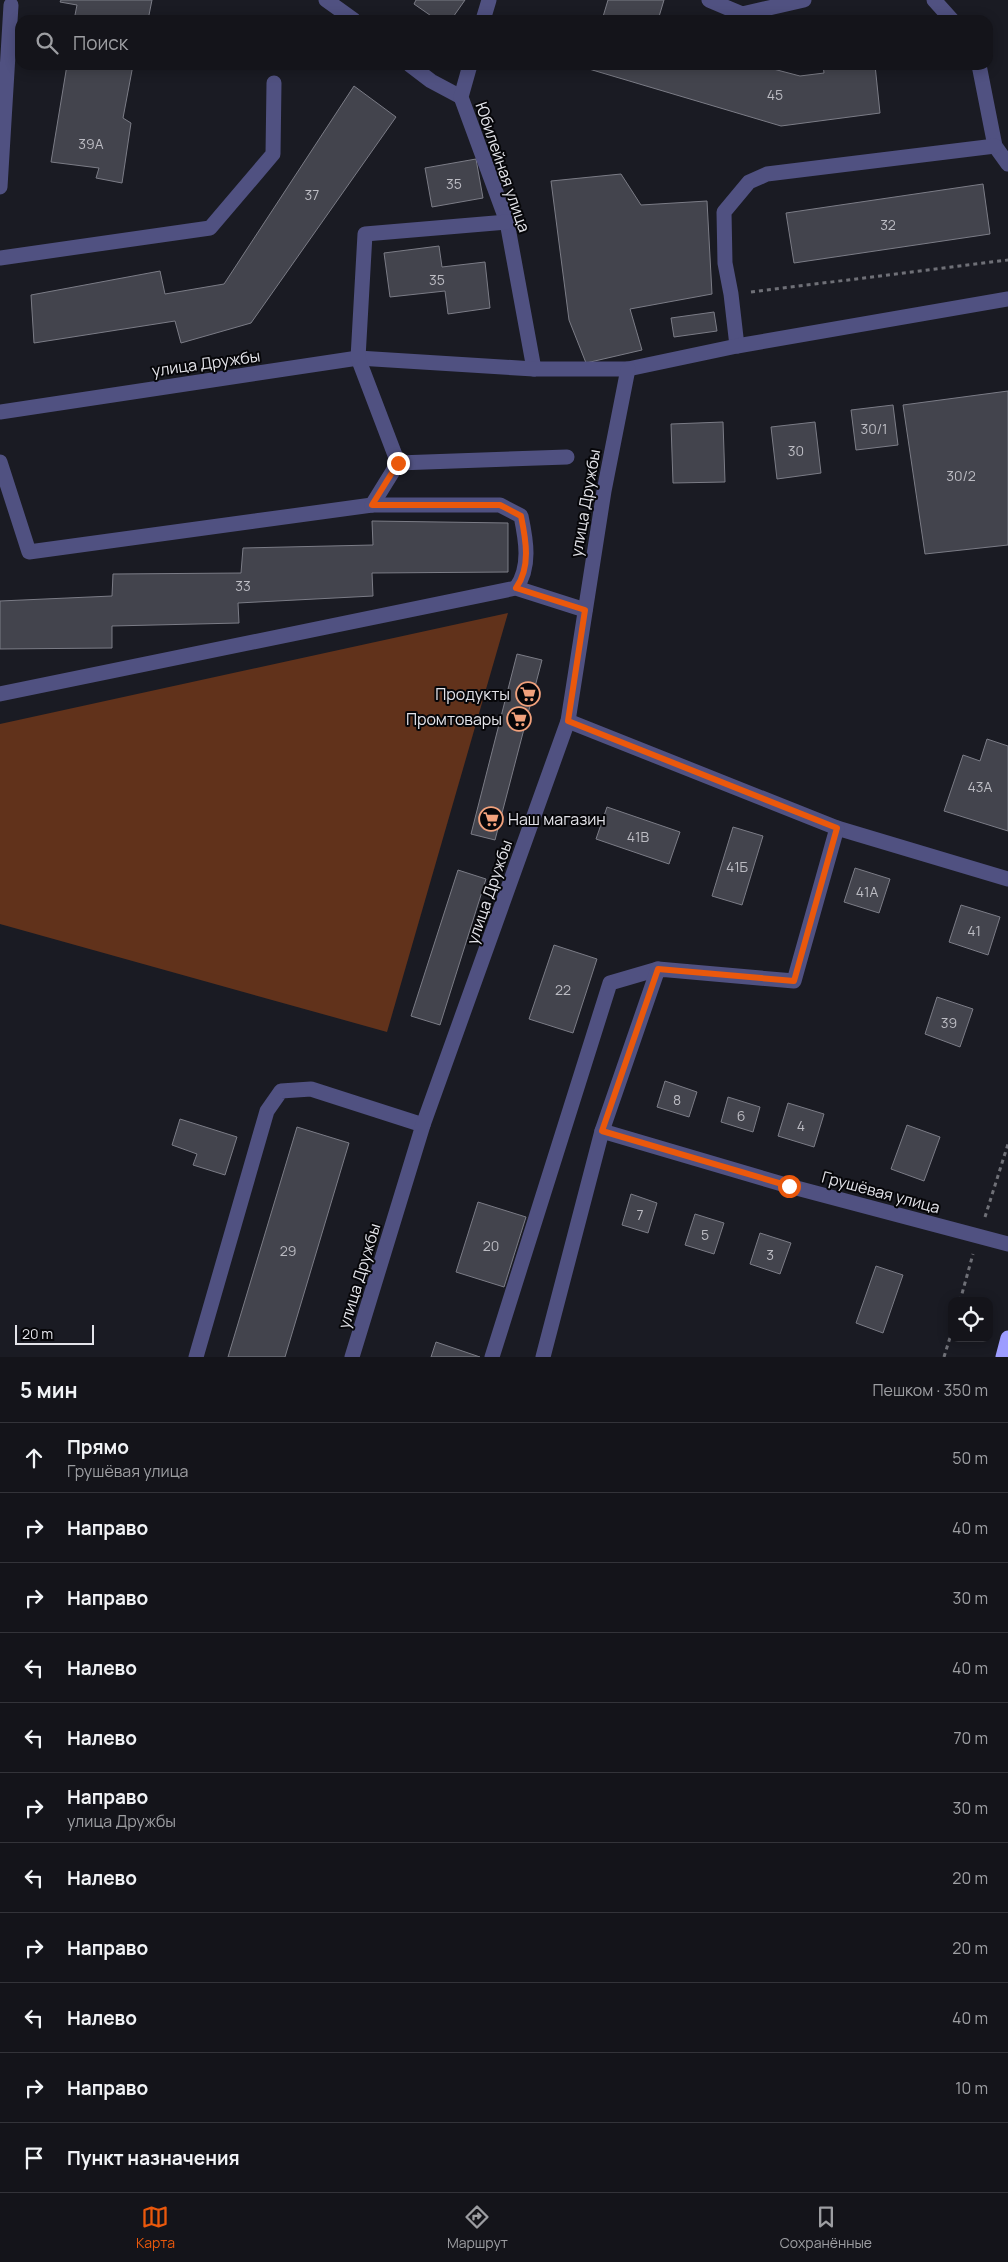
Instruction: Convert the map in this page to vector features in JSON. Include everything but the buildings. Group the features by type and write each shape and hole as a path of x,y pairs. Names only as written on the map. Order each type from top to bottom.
{"highway":[{"path":"1003,1357 1008,1338"}],"street":[{"path":"326,0 347,15"},
{"path":"484,15 489,0"},
{"path":"709,0 742,14 804,0"},
{"path":"934,0 948,15"},
{"path":"0,187 11,5"},
{"path":"417,70 431,81 461,97"},
{"name":"Юбилейная улица","path":"469,70 461,97 506,222 534,369"},
{"path":"980,70 995,146 1008,164"},
{"path":"0,258 210,228 273,154 274,83"},
{"path":"737,346 731,294 725,263 724,212 749,182 767,174 995,146"},
{"path":"398,463 358,358 365,234 506,222"},
{"name":"улица Дружбы","path":"0,412 358,358 534,369 628,369 737,346 1008,299"},
{"name":"улица Дружбы","path":"352,1357 423,1125 568,721 604,491 628,369"},
{"path":"398,463 567,456"},
{"path":"0,462 29,552 372,505 500,505 521,516 526,544 524,577 516,588"},
{"path":"372,505 398,463"},
{"path":"0,694 516,588 585,610"},
{"path":"568,721 837,828 1008,879"},
{"path":"492,1357 610,983 658,969 794,981 837,828"},
{"path":"544,1357 602,1131 658,969"},
{"path":"196,1357 268,1111 281,1091 311,1089 423,1125"},
{"name":"Грушёвая улица","path":"602,1131 789,1186 1008,1244"}],"path":[{"path":"731,294 1008,260"},
{"path":"944,1357 949,1342"}],"shaded area":[{"path":"508,613 387,1032 0,924 0,724"}],"place":[{"name":"Продукты","path":"528,694"},
{"name":"Промтовары","path":"519,719"},
{"name":"Наш магазин","path":"491,819"}],"route":[{"path":"398,463 372,505 500,505 521,516 526,544 524,577 516,588 585,610 568,721 837,828 794,981 658,969 602,1131 789,1186"}]}
